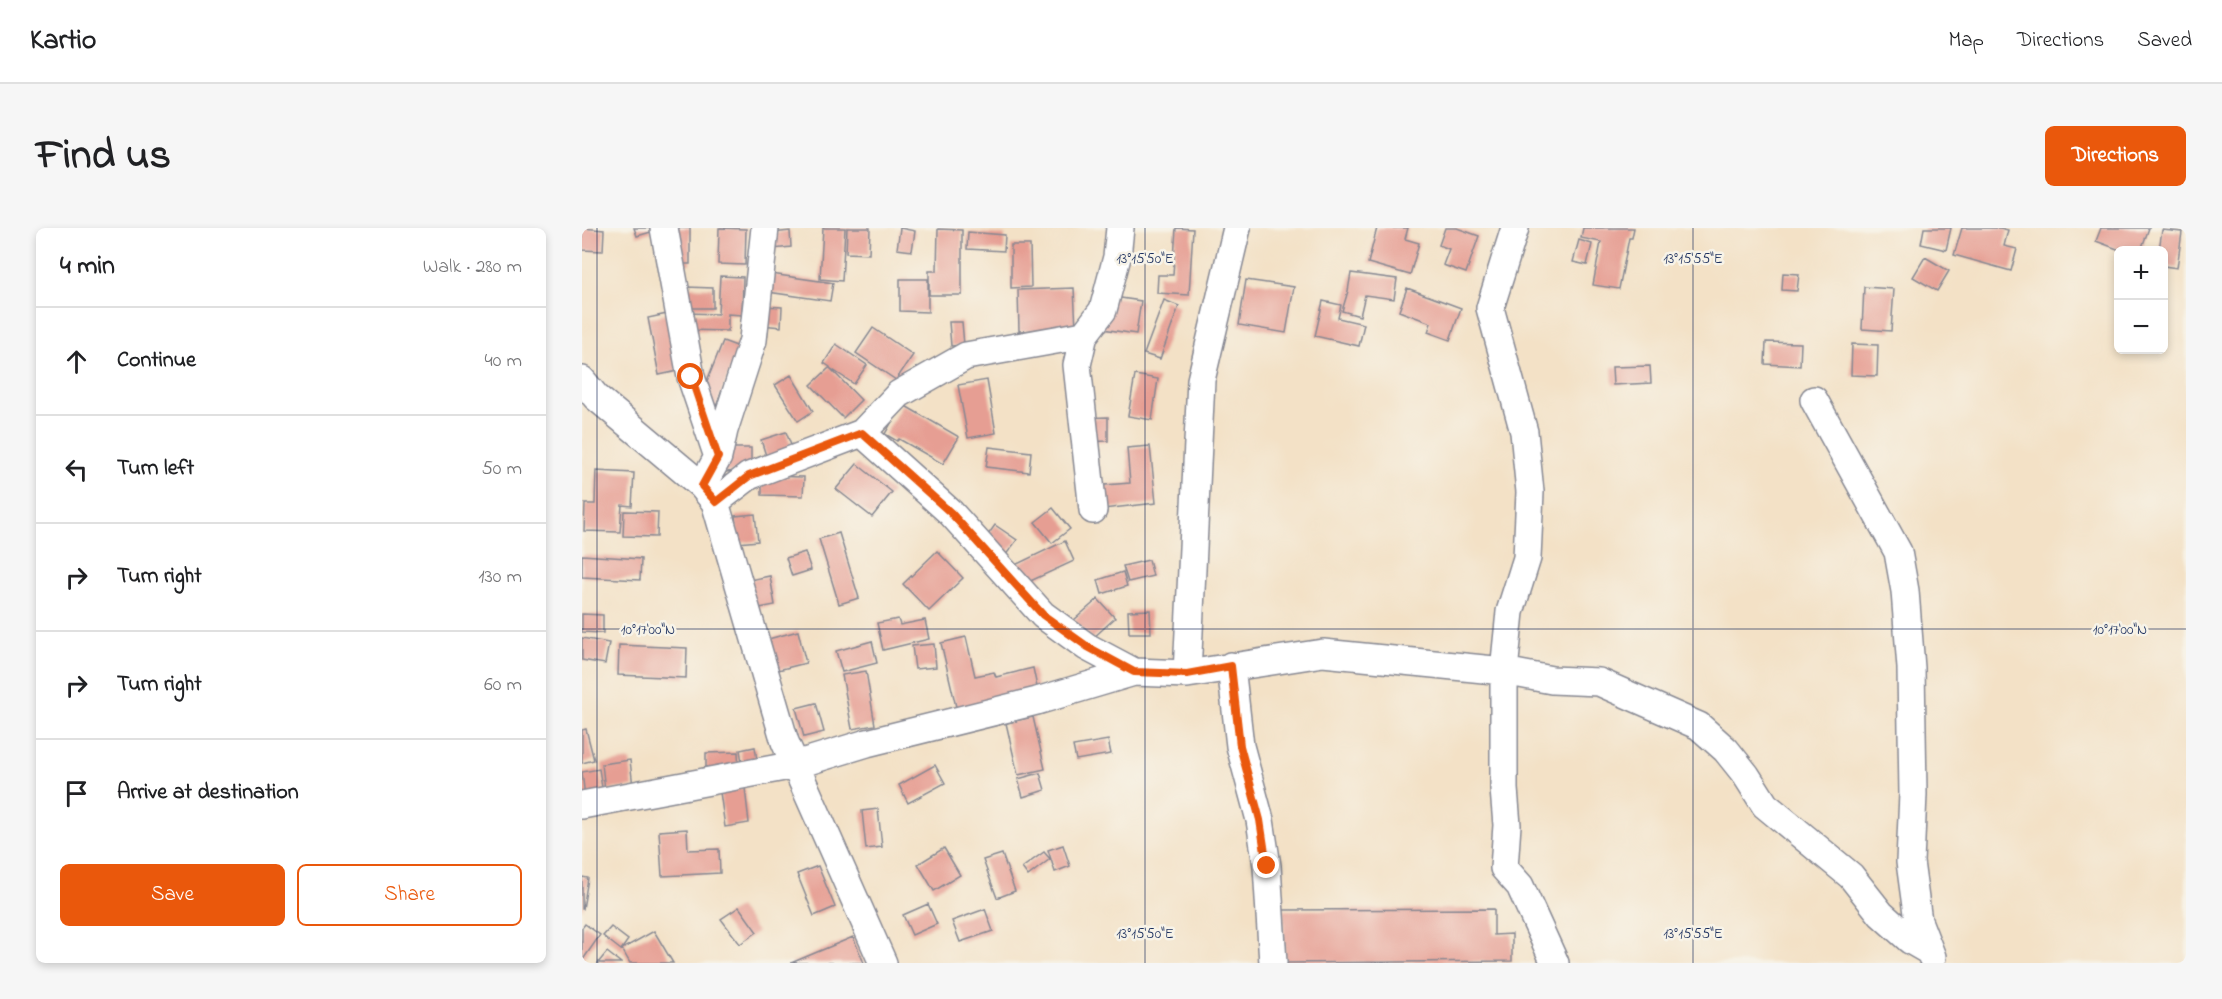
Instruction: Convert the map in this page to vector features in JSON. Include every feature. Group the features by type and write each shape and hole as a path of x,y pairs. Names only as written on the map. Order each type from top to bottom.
{"street":[{"path":"664,228 691,377 718,457"},
{"path":"765,228 753,340 724,430 709,494 785,742 883,963"},
{"path":"1093,510 1077,365 1083,336 1103,310 1117,257 1120,228"},
{"path":"1187,674 1201,380 1237,228"},
{"path":"1515,228 1490,308 1524,432 1530,492 1527,558 1510,612 1504,671 1504,789 1507,825 1504,868 1520,886 1555,963"},
{"path":"709,494 749,476 862,433 899,394 966,356 1083,336"},
{"path":"582,380 596,397 709,494"},
{"path":"1814,400 1898,552 1905,591 1911,668 1913,794 1910,862 1918,921 1933,957"},
{"path":"862,433 951,513 1043,615 1088,647 1134,672"},
{"path":"582,805 795,765 867,742 1037,701 1134,672 1187,674 1323,653 1504,671 1552,680 1599,682 1699,726 1726,750 1746,775 1765,805 1851,876 1881,914 1933,957"},
{"path":"1231,666 1240,746 1262,831 1267,866 1273,963"}],"building":[{"path":"582,228 604,230 603,251 582,250"},
{"path":"634,228 650,228 651,232 637,236"},
{"path":"665,228 690,228 690,264 666,264"},
{"path":"719,228 746,229 745,265 718,264"},
{"path":"823,228 845,228 842,281 820,279"},
{"path":"847,228 870,228 869,254 846,253"},
{"path":"900,228 915,231 912,251 897,249"},
{"path":"1176,228 1193,229 1189,295 1157,293 1158,275 1173,275"},
{"path":"1377,228 1408,228 1405,239 1419,243 1410,275 1368,263"},
{"path":"1445,228 1457,228 1479,236 1466,273 1443,265 1449,249 1439,245"},
{"path":"1583,228 1634,228 1632,238 1629,238 1619,289 1593,285 1601,242 1581,238"},
{"path":"1924,228 1951,228 1946,250 1921,244"},
{"path":"1962,228 2008,230 2004,246 2017,249 2011,271 1954,255"},
{"path":"2101,228 2149,228 2142,246 2114,248 2096,241"},
{"path":"938,229 962,230 962,295 929,295 929,271 937,271"},
{"path":"2162,230 2182,232 2177,268 2168,267 2168,246 2160,246"},
{"path":"790,231 791,247 773,249 772,233"},
{"path":"968,232 1005,235 1004,251 967,249"},
{"path":"1579,240 1592,244 1587,265 1573,262"},
{"path":"1011,245 1030,245 1031,287 1011,288"},
{"path":"1925,257 1949,271 1937,291 1913,277"},
{"path":"1351,273 1397,279 1394,299 1365,295 1360,316 1342,311"},
{"path":"1783,273 1799,274 1797,291 1782,290"},
{"path":"771,274 833,283 830,301 768,292"},
{"path":"720,276 743,277 742,315 728,314 728,331 686,330 687,313 718,314"},
{"path":"900,279 928,279 928,312 900,311"},
{"path":"1246,280 1294,287 1286,333 1239,325"},
{"path":"686,287 713,288 713,308 686,308"},
{"path":"1864,287 1894,289 1891,331 1862,329"},
{"path":"1074,288 1076,329 1019,331 1018,290"},
{"path":"1407,288 1461,308 1450,340 1428,332 1431,323 1399,311"},
{"path":"1107,296 1141,301 1136,334 1103,329"},
{"path":"1164,300 1179,306 1160,359 1144,354"},
{"path":"1323,301 1341,305 1338,318 1364,324 1359,346 1315,336"},
{"path":"763,306 782,307 781,327 762,325"},
{"path":"667,314 678,371 659,375 648,318"},
{"path":"949,322 962,322 964,345 951,346"},
{"path":"873,328 913,355 896,380 856,353"},
{"path":"723,341 739,347 714,412 697,406"},
{"path":"1766,342 1801,343 1800,366 1765,364"},
{"path":"836,344 867,365 854,384 830,368 861,400 843,418 811,385 830,367 824,363"},
{"path":"1852,344 1878,345 1877,376 1851,375"},
{"path":"1650,366 1651,383 1613,385 1612,367"},
{"path":"791,375 813,411 798,421 775,385"},
{"path":"1135,375 1158,379 1152,420 1128,416"},
{"path":"987,380 996,433 968,438 958,385"},
{"path":"902,404 959,437 943,464 899,439 897,441 885,434"},
{"path":"1108,417 1108,441 1082,442 1081,418"},
{"path":"786,432 794,453 768,462 761,440"},
{"path":"1150,446 1156,503 1094,510 1092,486 1130,483 1127,448"},
{"path":"989,447 1031,452 1029,472 986,467"},
{"path":"722,448 751,448 751,471 722,472"},
{"path":"857,464 892,492 872,517 836,489"},
{"path":"596,471 634,473 632,506 622,505 620,532 584,531 585,504 595,504"},
{"path":"762,476 804,477 803,496 762,495"},
{"path":"1053,508 1070,529 1052,543 1035,522"},
{"path":"624,511 658,512 657,537 623,536"},
{"path":"755,514 758,541 738,543 735,516"},
{"path":"995,525 1017,540 999,564 978,549"},
{"path":"839,533 859,598 839,604 819,539"},
{"path":"1065,541 1074,561 1024,584 1015,565"},
{"path":"937,551 963,578 929,611 903,584"},
{"path":"805,552 811,570 792,576 786,558"},
{"path":"582,555 641,559 640,580 582,577"},
{"path":"1149,560 1153,576 1128,582 1123,566"},
{"path":"1123,572 1127,586 1102,594 1098,580"},
{"path":"770,576 775,605 754,609 749,580"},
{"path":"1098,599 1115,618 1092,639 1074,620"},
{"path":"1150,610 1151,633 1129,633 1128,611"},
{"path":"582,614 603,615 603,633 582,632"},
{"path":"898,619 900,625 925,620 929,639 883,650 877,623"},
{"path":"798,631 806,663 770,672 761,641"},
{"path":"966,637 975,676 994,672 996,677 1033,668 1038,692 957,711 941,643"},
{"path":"582,638 609,643 605,664 582,660"},
{"path":"872,641 877,663 842,672 836,651"},
{"path":"934,644 936,667 915,669 912,646"},
{"path":"619,645 687,648 686,678 618,675"},
{"path":"866,671 875,725 852,729 842,675"},
{"path":"816,703 824,732 804,737 796,708"},
{"path":"1033,717 1045,769 1018,775 1006,723"},
{"path":"586,729 594,760 582,763 582,730"},
{"path":"1108,740 1111,754 1076,760 1073,746"},
{"path":"755,747 758,766 743,768 740,750"},
{"path":"738,752 739,773 706,774 706,753"},
{"path":"630,760 633,787 605,790 602,764"},
{"path":"935,765 945,783 908,803 899,785"},
{"path":"599,769 603,794 585,797 582,772"},
{"path":"1040,773 1045,790 1023,797 1018,779"},
{"path":"745,788 749,823 725,827 720,792"},
{"path":"878,809 882,847 866,849 862,811"},
{"path":"687,829 688,850 719,849 720,873 662,876 659,831"},
{"path":"1063,845 1070,866 1055,872 1048,850"},
{"path":"944,848 960,875 934,891 918,864"},
{"path":"1044,852 1050,859 1028,876 1022,868"},
{"path":"1002,854 1015,891 997,898 983,860"},
{"path":"818,866 835,907 814,916 797,874"},
{"path":"582,877 588,878 583,909 582,909"},
{"path":"928,904 937,924 912,935 903,915"},
{"path":"739,907 757,932 740,944 721,919"},
{"path":"985,909 993,931 960,942 952,921"},
{"path":"1494,909 1494,935 1512,934 1512,961 1285,963 1283,910"},
{"path":"585,924 600,935 582,961 582,928"},
{"path":"611,927 628,940 621,950 603,936"},
{"path":"654,931 673,963 630,963 622,949"},
{"path":"853,937 864,963 791,963"},
{"path":"607,952 621,963 598,963"}],"route":[{"path":"691,377 718,457 702,486 716,502 749,476 862,433 951,513 1043,615 1088,647 1134,672 1187,674 1231,666 1240,746 1260,820 1267,866"}]}
